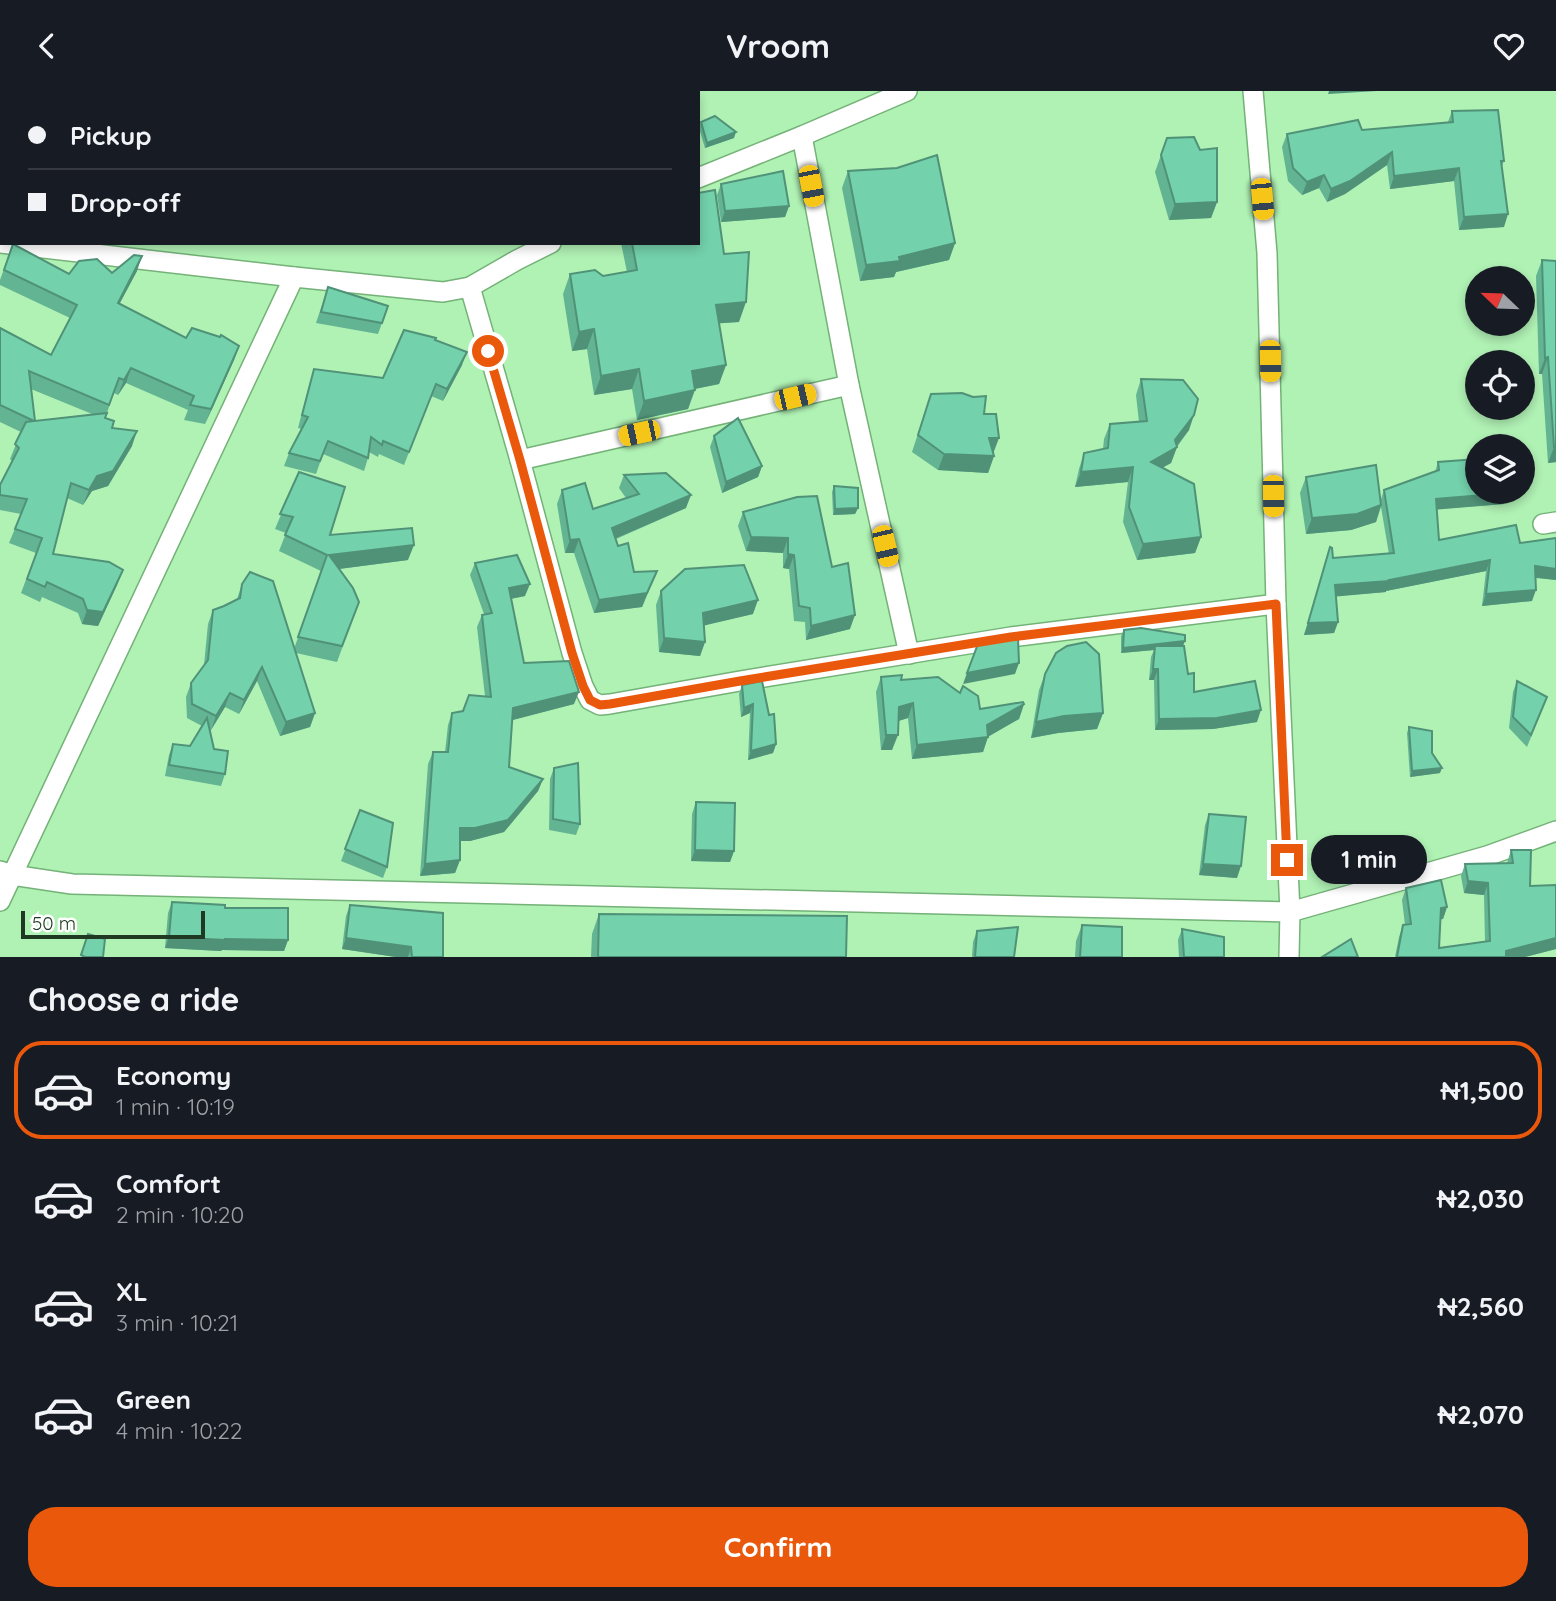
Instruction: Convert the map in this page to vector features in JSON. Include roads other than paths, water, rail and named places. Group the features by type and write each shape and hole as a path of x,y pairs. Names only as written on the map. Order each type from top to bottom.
{"street":[{"path":"700,178 907,91"},
{"path":"1253,91 1267,253 1276,604 1290,912 1289,957"},
{"path":"802,137 849,385 909,654"},
{"path":"17,245 443,292 470,287 547,245"},
{"path":"0,901 6,873 294,277"},
{"path":"470,287 572,653 590,700 600,705 1011,637 1276,604"},
{"path":"520,460 849,385"},
{"path":"6,873 72,884 1290,912 1487,856 1556,831"}]}
